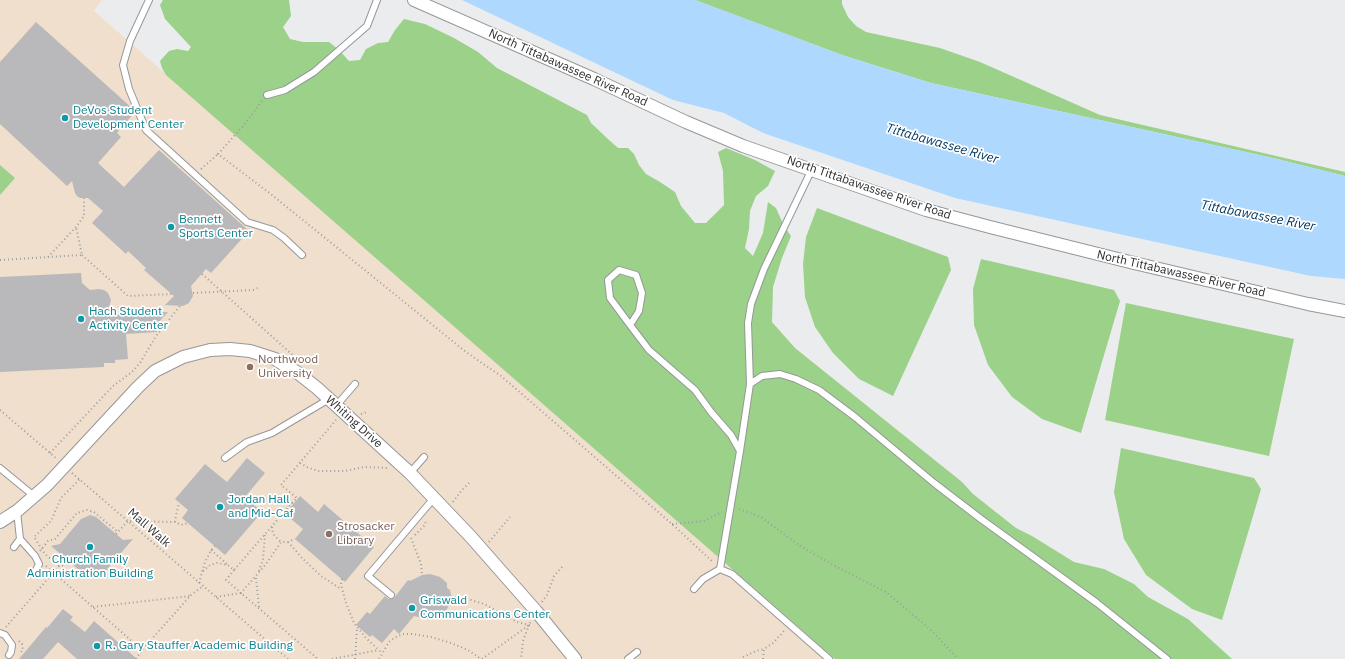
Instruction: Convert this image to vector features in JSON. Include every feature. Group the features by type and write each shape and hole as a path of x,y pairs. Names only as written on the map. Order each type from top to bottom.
{"street":[{"name":"North Tittabawassee River Road","path":"414,0 743,146 926,210 990,228 1345,312"},
{"name":"Whiting Drive","path":"0,522 17,511 47,485 138,387 155,371 183,356 210,350 230,349 250,351 275,359 292,369 333,402 410,473 483,550 575,659"}],"lane":[{"path":"149,0 130,41 123,65 129,88 146,130 247,222 273,230 302,254"},
{"path":"267,95 285,90 314,72 367,26 376,0"},
{"path":"694,589 703,579 720,569 750,384 748,322 751,304 764,269 812,169"},
{"path":"630,325 639,312 642,293 636,275 619,270 608,280 610,298 630,325 649,350 695,390 711,412 731,435 740,452"},
{"path":"750,384 762,376 780,374 796,378 819,390 855,416 934,483 1097,603 1167,659"},
{"path":"225,458 247,442 272,433 333,402 355,384"},
{"path":"410,473 424,457"},
{"path":"0,468 34,496"},
{"path":"391,595 368,576 438,502"},
{"path":"14,547 20,540 20,526 17,511"},
{"path":"20,540 35,556 38,564 36,570"},
{"path":"720,569 732,574 829,659"},
{"path":"2,631 12,645 9,655"},
{"path":"628,659 637,652"}],"path":[{"path":"194,175 218,154 244,125 267,95"},
{"path":"218,154 272,195 466,352 501,376 672,524 720,569"},
{"path":"47,258 76,227 84,216 84,198"},
{"path":"76,227 82,255 128,296 172,294"},
{"path":"0,260 82,255"},
{"path":"202,274 299,361"},
{"path":"193,293 253,290 260,287"},
{"path":"50,453 113,386 132,372 140,363 156,336 180,306"},
{"name":"Mall Walk","path":"0,410 288,659"},
{"path":"318,659 226,580 297,498 281,485 300,462 337,419 365,414 367,412"},
{"path":"300,462 307,467 318,471 345,471 364,467 392,468"},
{"path":"59,566 46,554 34,537 51,521 61,498 80,479"},
{"path":"438,502 451,504 470,482"},
{"path":"175,522 177,509 180,503"},
{"path":"672,524 704,521 731,507 761,517 800,546 834,566 886,592 932,631 958,659"},
{"path":"142,650 35,556 48,541 55,539 77,513 87,510 94,512 117,533 128,521 175,522 181,525 188,523"},
{"path":"422,575 420,564 411,538 425,525 428,516"},
{"path":"483,550 510,517"},
{"path":"272,526 274,534 281,542 288,542 295,539"},
{"path":"259,573 264,559 265,535"},
{"path":"216,597 242,593 259,573 281,542"},
{"path":"288,542 316,571 342,590"},
{"path":"199,583 211,550 214,546"},
{"path":"211,550 234,570"},
{"path":"2,631 59,566 69,562"},
{"path":"203,571 210,565 217,563 228,564"},
{"path":"255,576 259,608"},
{"path":"342,579 342,590 354,623 382,653"},
{"path":"136,659 142,650 191,595 204,586"},
{"path":"93,607 191,595"},
{"path":"451,598 462,597 484,604 517,622 529,625 524,641 521,659"},
{"path":"743,657 764,649 773,643 790,625"},
{"path":"355,659 357,627"},
{"path":"379,659 389,642 403,634 431,637 451,642 468,650 481,659"},
{"path":"763,659 764,649"},
{"path":"332,659 379,650"}],"shaded area":[{"name":"Northwood University","path":"0,0 102,0 94,11 835,659 0,659"}],"green space":[{"path":"163,0 289,0 291,16 283,27 290,39 303,42 329,42 349,61 360,60 366,49 378,43 388,42 404,19 425,24 478,52 497,68 587,115 591,123 618,148 628,148 634,154 639,165 646,174 675,192 681,206 695,223 706,223 724,205 723,171 718,152 726,148 755,160 775,171 768,186 756,196 750,211 749,229 745,248 753,256 763,233 768,202 776,208 784,226 791,236 773,287 772,322 795,348 962,482 973,494 1016,528 1074,562 1104,569 1134,584 1148,597 1188,619 1232,659 835,659 166,75 160,61 169,51 177,49 188,51 191,47 165,19 160,5"},
{"path":"695,0 842,0 842,4 848,17 856,26 866,32 940,48 980,62 1100,115 1345,172 1345,176 1273,158 931,83 842,55"},
{"path":"0,165 15,178 0,195"},
{"path":"817,208 948,257 951,270 893,396 859,379 833,353 815,327 805,297 803,264 806,237"},
{"path":"981,259 1114,290 1120,301 1081,433 1042,419 1012,397 988,365 974,325 973,289"},
{"path":"1126,303 1294,339 1269,456 1105,420"},
{"path":"1121,448 1254,478 1261,489 1222,620 1192,609 1146,575 1124,539 1114,492"}],"water":[{"name":"Tittabawassee River","path":"462,0 695,0 842,55 931,83 1273,158 1345,176 1345,279 1311,276 955,198 763,133 724,113 673,100"}],"building":[{"path":"36,22 132,108 134,113 117,133 121,137 98,163 124,187 159,150 249,231 211,273 206,269 191,286 193,296 189,303 183,306 165,305 174,296 144,270 146,268 128,251 126,254 92,223 103,211 88,198 80,198 77,196 72,181 67,186 0,124 0,62"},
{"name":"Hach Student Activity Center","path":"81,273 82,283 90,290 99,289 108,293 111,300 109,308 116,314 168,312 157,324 157,332 126,334 128,359 115,360 115,363 104,363 104,367 0,372 0,277"},
{"name":"Jordan Hall and Mid-Caf","path":"247,458 265,473 245,497 262,512 225,555 182,518 188,510 175,499 205,464 227,482"},
{"name":"Strosacker Library","path":"300,496 318,512 324,504 374,547 345,582 295,539 303,529 285,514"},
{"name":"Church Family Administration Building","path":"90,515 96,517 123,540 133,539 103,574 97,578 89,578 51,546 60,544 81,519"},
{"name":"Griswald Communications Center","path":"430,574 440,577 447,583 447,588 450,590 452,599 442,615 426,619 414,616 399,634 394,629 382,643 372,635 370,637 356,625 367,612 370,614 385,596 388,599 394,598 408,580 410,581 422,575"},
{"path":"63,609 73,617 70,620 85,632 94,621 137,659 77,659 58,642 43,659 19,659"}],"place":[{"name":"DeVos Student Development Center","path":"65,118"},
{"name":"Bennett Sports Center","path":"171,227"},
{"name":"Hach Student Activity Center","path":"81,319"},
{"name":"Northwood University","path":"250,367"},
{"name":"Jordan Hall and Mid-Caf","path":"220,507"},
{"name":"Strosacker Library","path":"329,534"},
{"name":"Church Family Administration Building","path":"90,547"},
{"name":"Griswald Communications Center","path":"412,608"},
{"name":"R. Gary Stauffer Academic Building","path":"97,646"}]}
